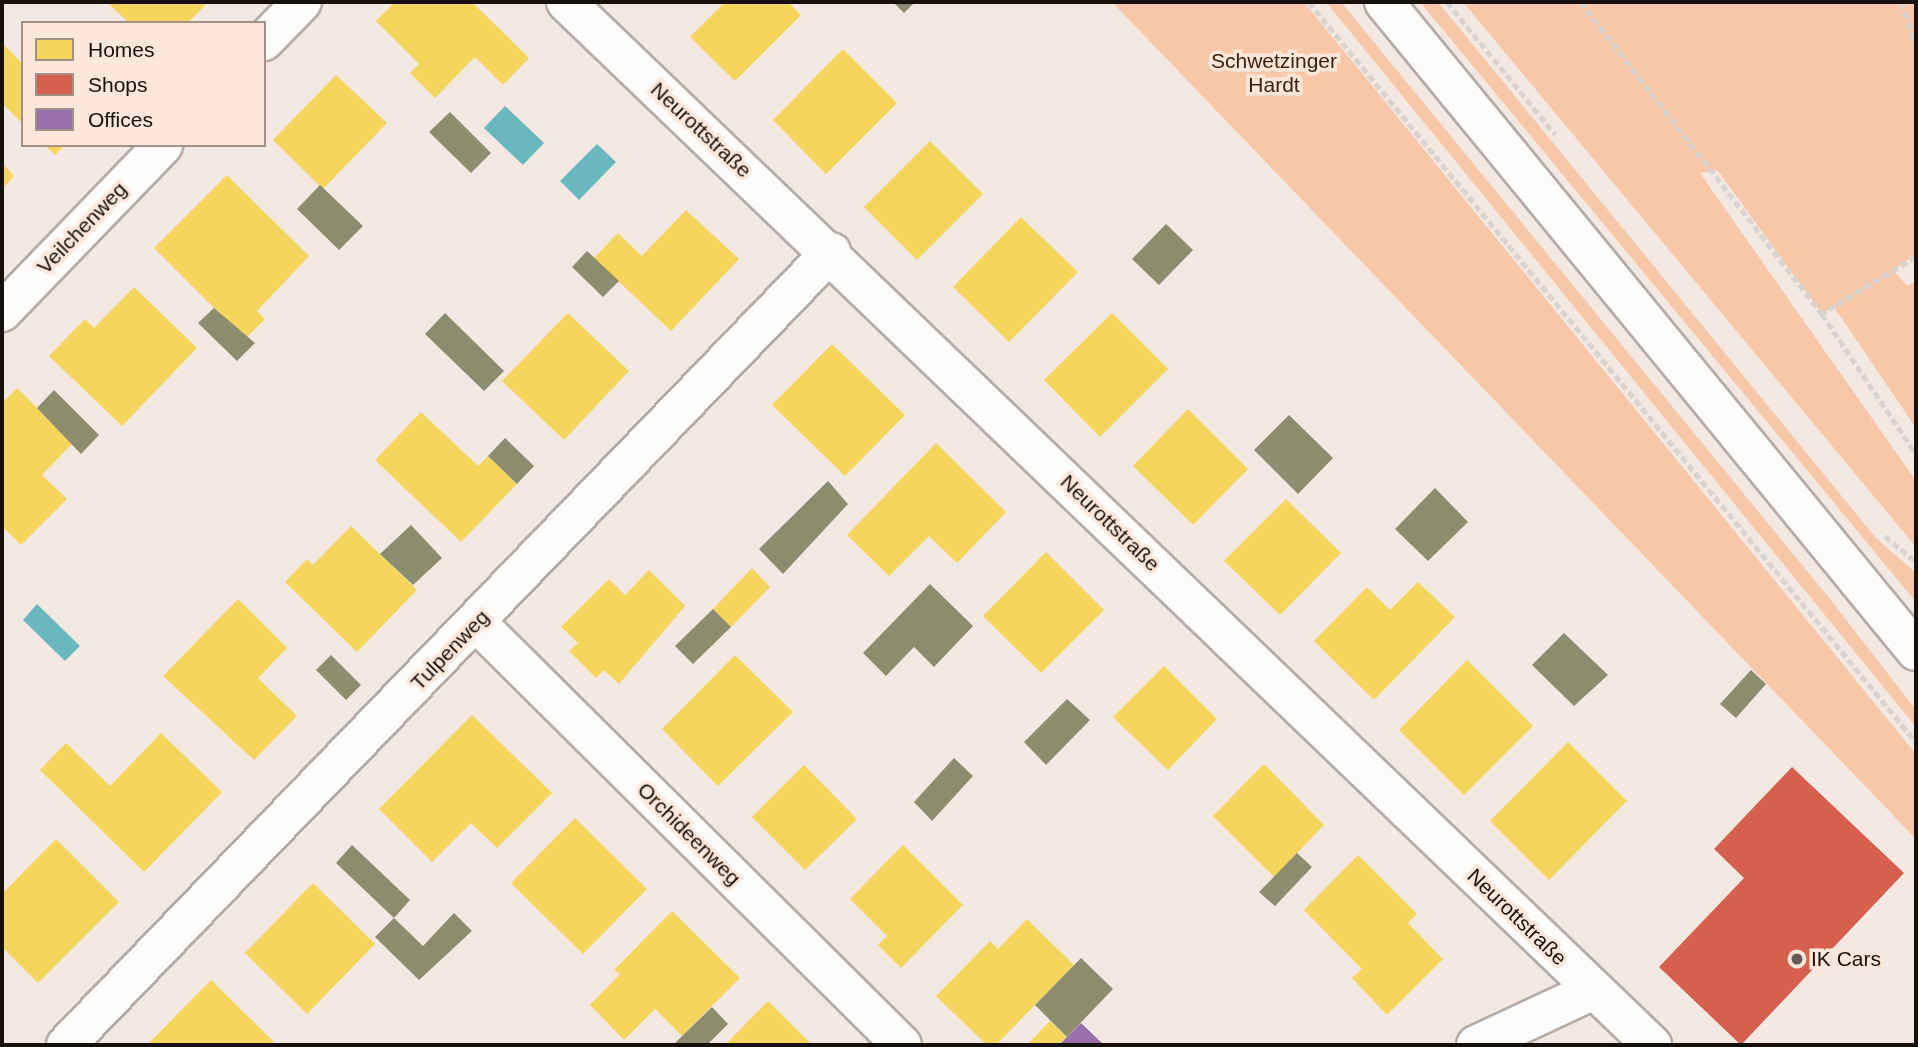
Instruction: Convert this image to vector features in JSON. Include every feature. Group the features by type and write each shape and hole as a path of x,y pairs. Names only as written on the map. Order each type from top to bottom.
{"street":[{"path":"266,38 302,2"},
{"name":"Neurottstraße","path":"566,2 831,252 1592,991 1652,1045"},
{"path":"1384,2 1916,651"},
{"name":"Veilchenweg","path":"2,312 161,147"},
{"name":"Tulpenweg","path":"66,1045 477,623 831,252"},
{"name":"Orchideenweg","path":"477,623 902,1045"},
{"path":"1476,1045 1592,991"}],"path":[{"path":"1309,2 1916,742"},
{"path":"1581,2 1822,314 1916,454"},
{"path":"1902,2 1916,46"},
{"path":"1822,314 1916,257"}],"green space":[{"name":"Schwetzinger Hardt","path":"1112,2 1304,2 1916,754 1916,839"},
{"path":"1326,2 1341,2 1830,599 1916,710 1916,727"},
{"path":"1420,2 1438,2 1876,538 1916,573 1916,602"},
{"path":"1463,2 1916,2 1916,255 1893,270 1907,286 1916,281 1916,428 1834,307 1822,314 1718,171 1700,173 1916,481 1916,547"}],"water":[{"path":"505,106 544,143 523,165 484,128"},
{"path":"597,144 616,162 579,200 560,181"},
{"path":"37,604 80,646 65,661 23,620"}],"building: Homes":[{"path":"107,2 208,2 190,21 127,21"},
{"path":"395,2 472,2 529,58 503,85 475,57 435,98 410,73 419,64 376,21"},
{"path":"725,2 788,2 801,15 735,81 690,37"},
{"path":"2,43 21,62 21,122 2,103"},
{"path":"843,49 897,103 826,174 773,120"},
{"path":"336,75 387,123 323,189 273,140"},
{"path":"930,141 983,194 917,260 864,207"},
{"path":"47,147 63,147 55,155"},
{"path":"2,163 14,176 2,189"},
{"path":"227,175 309,256 257,311 265,319 245,339 154,248"},
{"path":"686,210 739,259 671,331 594,258 618,233 642,256"},
{"path":"1021,217 1078,272 1009,342 953,287"},
{"path":"134,287 197,348 122,426 49,356 85,319 94,328"},
{"path":"568,313 629,371 564,440 502,381"},
{"path":"1112,313 1168,369 1100,437 1044,380"},
{"path":"832,344 905,415 845,476 772,405"},
{"path":"17,388 73,443 42,475 67,499 21,545 2,526 2,403"},
{"path":"1188,409 1248,469 1193,525 1133,466"},
{"path":"421,412 478,466 488,456 517,484 461,542 375,460"},
{"path":"936,443 1006,512 957,563 929,536 889,576 847,535"},
{"path":"1286,499 1341,553 1280,615 1224,561"},
{"path":"351,526 417,590 357,652 285,582 307,559 313,565"},
{"path":"1046,552 1104,610 1041,673 983,616"},
{"path":"752,568 770,587 731,627 713,609"},
{"path":"649,570 685,606 619,684 604,670 596,678 569,651 578,643 561,627 609,579 625,595"},
{"path":"1418,582 1455,617 1374,700 1314,641 1367,587 1390,610"},
{"path":"238,599 287,648 258,678 297,716 254,760 163,676"},
{"path":"735,655 793,712 718,786 662,729"},
{"path":"1467,660 1533,726 1464,795 1399,730"},
{"path":"1164,666 1217,719 1168,770 1113,717"},
{"path":"472,715 552,793 497,848 471,823 432,862 379,809"},
{"path":"161,733 222,792 144,872 40,770 66,743 110,786"},
{"path":"1568,742 1627,801 1549,880 1490,821"},
{"path":"1264,764 1324,825 1274,877 1213,816"},
{"path":"804,765 857,819 805,870 752,817"},
{"path":"575,818 647,889 583,954 511,883"},
{"path":"56,839 119,902 38,983 2,947 2,894"},
{"path":"903,845 963,905 901,968 878,945 887,936 850,899"},
{"path":"1358,855 1417,914 1408,923 1443,959 1387,1015 1352,978 1362,969 1304,910"},
{"path":"313,883 375,944 307,1014 245,953"},
{"path":"672,911 740,978 682,1036 655,1009 624,1040 590,1005 620,974 614,970"},
{"path":"1027,919 1074,965 996,1045 987,1045 936,996 990,941 998,949"},
{"path":"211,980 277,1045 147,1045"},
{"path":"768,1001 812,1045 725,1045"},
{"path":"1050,1021 1067,1037 1059,1045 1027,1045"}],"building: Shops":[{"path":"1792,767 1904,873 1741,1045 1659,967 1744,878 1714,849"}],"building: Offices":[{"path":"1081,1023 1104,1045 1059,1045"}],"building: Industry":[{"path":"893,2 915,2 904,13"},
{"path":"450,112 491,153 471,173 429,132"},
{"path":"320,185 363,226 339,250 297,209"},
{"path":"1166,224 1193,250 1159,285 1132,259"},
{"path":"587,251 619,281 603,297 572,267"},
{"path":"214,308 255,343 237,361 198,323"},
{"path":"445,313 504,371 484,391 425,334"},
{"path":"54,390 99,435 81,454 37,408"},
{"path":"1289,415 1333,458 1298,494 1254,450"},
{"path":"505,438 534,466 517,484 488,456"},
{"path":"828,481 848,504 783,574 759,549"},
{"path":"1435,488 1468,522 1428,561 1395,529"},
{"path":"411,525 442,558 413,585 380,554"},
{"path":"930,584 973,626 934,667 914,647 886,676 863,653"},
{"path":"713,609 731,627 693,664 675,646"},
{"path":"1564,633 1608,675 1574,706 1532,665"},
{"path":"331,655 361,685 346,700 316,670"},
{"path":"1751,670 1766,684 1736,718 1720,704"},
{"path":"1067,699 1090,720 1046,765 1024,742"},
{"path":"954,758 973,776 932,821 914,802"},
{"path":"352,845 410,900 394,918 336,863"},
{"path":"1297,853 1312,867 1275,906 1259,892"},
{"path":"454,913 472,931 419,980 375,937 394,918 423,946"},
{"path":"1081,958 1113,989 1067,1037 1035,1005"},
{"path":"712,1007 728,1024 707,1045 673,1045"}],"place":[{"name":"IK Cars","path":"1797,959"}]}
